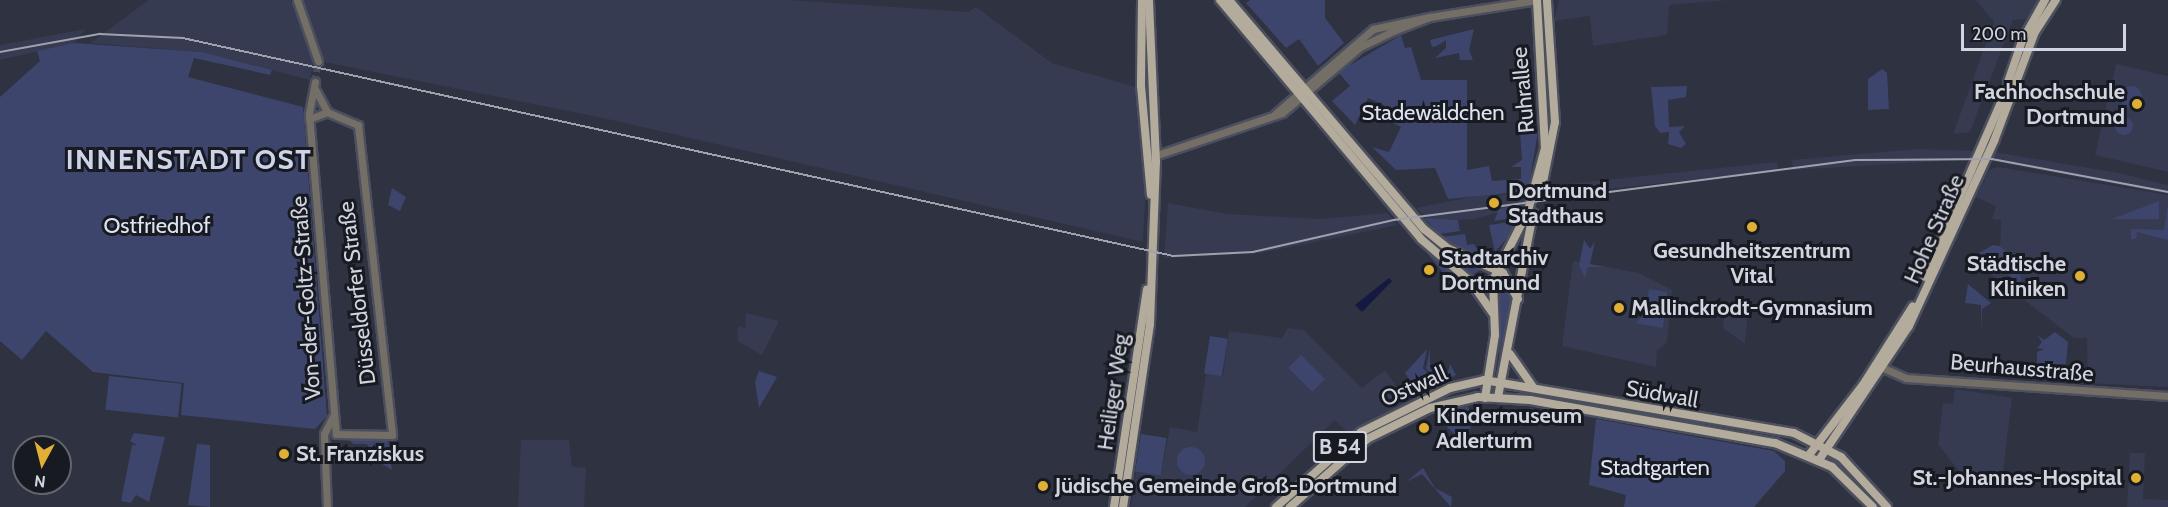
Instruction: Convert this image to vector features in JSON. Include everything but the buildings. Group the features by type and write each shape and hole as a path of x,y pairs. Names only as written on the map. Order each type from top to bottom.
{"main road":[{"name":"Heiliger Weg","path":"1142,0 1141,86 1152,156"},
{"name":"Heiliger Weg","path":"1123,507 1150,324 1149,283 1153,201 1149,0"},
{"path":"1220,0 1429,233 1497,269 1513,284 1518,299"},
{"path":"1229,0 1421,239 1471,282 1493,313"},
{"name":"Ruhrallee","path":"1485,398 1489,381 1497,269 1528,211 1545,148 1537,0"},
{"name":"Ruhrallee","path":"1498,398 1509,351 1528,229 1554,134 1547,0"},
{"name":"Hohe Straße","path":"1819,460 1880,367 1911,311 1985,148 2022,41 2045,0"},
{"name":"Hohe Straße","path":"1942,242 1994,141 2035,32 2056,0"},
{"name":"Heiliger Weg","path":"1114,507 1149,283"},
{"path":"1509,351 1516,369 1535,389"},
{"name":"Hohe Straße","path":"1809,455 1880,367"},
{"name":"Südwall","path":"1489,381 1503,381 1535,389 1784,430 1827,448"},
{"name":"Ostwall","path":"1276,507 1360,432 1450,388 1489,381"},
{"name":"Südwall","path":"1485,398 1498,398 1745,436 1819,460"},
{"name":"Ostwall","path":"1290,507 1367,439 1431,408 1485,398"},
{"name":"B 54","path":"1827,448 1887,507"},
{"name":"B 54","path":"1819,460 1843,475 1873,507"}],"street":[{"path":"297,0 318,61"},
{"path":"1152,156 1273,117 1381,25 1537,0"},
{"path":"1303,91 1385,34 1430,17"},
{"path":"1385,34 1389,22"},
{"path":"1381,25 1385,34"},
{"name":"Von-der-Goltz-Straße","path":"327,112 320,106 315,81 309,119 336,434"},
{"path":"309,119 327,112"},
{"name":"Düsseldorfer Straße","path":"327,112 357,121 392,435 336,434"},
{"name":"Beurhausstraße","path":"1880,367 1906,378 2168,396"},
{"name":"Von-der-Goltz-Straße","path":"324,451 324,434 333,416"},
{"path":"327,507 324,451 336,434"}],"shaded area":[{"path":"149,0 291,0 314,57 310,80 202,52 90,43"},
{"path":"302,0 789,0 968,12 976,7 1052,63 1136,87 1146,180 1143,242 603,118 324,62"},
{"path":"1559,0 1729,0 1669,5 1667,35 1593,46 1590,16 1554,21"},
{"path":"1976,0 2042,0 2029,19 2013,20 1970,132 1953,134 1994,22"},
{"path":"86,29 74,43 0,60 0,45"},
{"name":"Fachhochschule Dortmund","path":"2116,64 2168,76 2168,172 2095,155"},
{"path":"1916,149 1979,151 1975,159 1793,170 1792,160"},
{"path":"1995,152 2118,173 2168,185 2168,194 1992,161"},
{"path":"1777,162 1778,171 1546,195 1545,186"},
{"name":"Städtische Kliniken","path":"1998,167 2168,195 2168,387 2088,383 2087,338 2074,338 1990,274 2000,256 2001,220 1992,219 1996,206 1976,197 1989,170"},
{"path":"1528,191 1523,206 1474,219 1430,221 1416,208 1496,192 1497,196"},
{"path":"1168,203 1227,214 1319,219 1387,213 1398,225 1260,253 1164,258"},
{"name":"Mallinckrodt-Gymnasium","path":"1573,261 1639,273 1672,290 1667,342 1657,351 1656,367 1562,346"},
{"path":"1389,278 1392,281 1362,312 1355,305"},
{"path":"1736,299 1749,300 1745,344 1723,328 1725,304 1735,305"},
{"path":"746,313 779,321 762,355 739,342 737,333 739,326 745,328"},
{"path":"1288,328 1304,330 1362,388 1385,370 1407,401 1349,434 1335,420 1245,507 1131,507 1136,472 1161,475 1170,427 1197,432 1206,374 1223,376 1229,331 1282,338"},
{"path":"1955,389 2012,398 2002,480 1968,483 1938,444 1943,403 1953,404"},
{"path":"521,440 569,440 572,467 586,468 584,507 518,507"},
{"name":"St.-Johannes-Hospital","path":"2130,453 2145,453 2143,499 2168,500 2168,507 2127,507"},
{"path":"2048,467 2057,468 2059,484 2018,480 2019,473 2041,475"}],"green space":[{"name":"Stadewäldchen","path":"1250,0 1325,0 1325,18 1344,43 1318,66 1299,39 1286,48 1246,3"},
{"path":"1474,29 1469,50 1473,60 1460,60 1459,53 1435,58 1446,48 1446,40 1432,47 1430,40"},
{"name":"Stadewäldchen","path":"1401,35 1405,48 1411,47 1421,80 1467,80 1467,170 1489,166 1492,181 1521,179 1521,167 1511,167 1522,160 1520,132 1538,132 1528,191 1448,199 1435,168 1396,170 1372,147 1389,152 1401,127 1392,122 1395,117 1386,122 1376,118 1384,105 1368,98 1355,125 1332,101 1350,86 1338,72"},
{"name":"Ostfriedhof","path":"74,43 202,52 272,70 270,75 194,58 188,77 303,107 327,416 315,429 181,415 184,383 93,372 46,331 22,360 0,341 0,97 40,61 37,51"},
{"path":"1882,69 1887,73 1889,109 1868,110 1868,79"},
{"path":"1687,86 1686,97 1668,100 1669,127 1685,126 1679,132 1686,144 1681,148 1668,144 1669,132 1660,133 1655,126 1651,87"},
{"path":"2131,86 2139,89 2142,97 2139,105 2131,108 2123,105 2120,97 2123,89"},
{"path":"2124,117 2130,120 2133,126 2130,132 2124,135 2118,132 2115,126 2118,120"},
{"path":"392,188 406,197 400,211 388,205"},
{"path":"2159,201 2159,219 2112,219"},
{"path":"2168,204 2168,240 2137,232 2136,239 2131,239 2131,229 2164,230"},
{"path":"1523,206 1518,217 1494,221 1499,209"},
{"path":"1424,218 1458,220 1460,231 1439,234"},
{"path":"1409,220 1424,232 1485,267 1471,276"},
{"path":"1516,221 1509,236 1495,252 1489,225"},
{"path":"1465,234 1467,245 1474,244 1484,260 1441,237"},
{"path":"1584,240 1590,249 1595,241 1590,264 1606,267 1588,267 1585,278 1579,265"},
{"path":"1993,245 2000,246 2019,267 2022,287 1998,265 1990,274 1986,270 1991,264 1979,253"},
{"path":"1428,251 1465,282 1450,281 1426,252"},
{"path":"1500,275 1512,296 1500,370 1497,303"},
{"path":"1968,284 1991,303 1982,309 1981,334 1981,305 1965,303"},
{"path":"1649,289 1667,292 1663,328 1636,323 1645,312"},
{"path":"2055,332 2068,342 2066,364 2037,365 2037,352 2044,349 2037,348 2042,342 2037,335 2044,340"},
{"path":"1210,336 1228,339 1222,376 1204,374"},
{"path":"1427,349 1423,368 1433,378 1418,393 1405,373"},
{"path":"1430,350 1430,369 1448,372 1450,364 1456,375 1438,384 1426,368"},
{"path":"1301,355 1325,379 1312,392 1288,368"},
{"path":"759,371 777,377 759,408 755,382"},
{"path":"109,376 182,384 178,417 105,410"},
{"path":"1468,406 1470,414 1442,422 1435,414"},
{"path":"1601,406 1704,422 1703,425 1601,409"},
{"path":"1530,408 1579,416 1578,422 1535,413 1528,418"},
{"path":"1471,418 1471,423 1456,428 1471,424 1466,446 1446,426"},
{"name":"Stadtgarten","path":"1596,419 1774,451 1785,461 1785,471 1754,507 1624,507 1626,495 1589,485"},
{"path":"134,433 165,437 149,502 136,495 131,503 121,501 132,445 137,445 130,441"},
{"path":"1141,434 1167,438 1161,476 1135,472"},
{"path":"347,437 388,439 392,470 374,459 367,444 353,444"},
{"path":"197,444 210,445 210,507 188,505"},
{"path":"1191,447 1201,451 1205,461 1201,471 1191,475 1181,471 1177,461 1181,451"},
{"path":"1423,468 1435,488 1452,497 1451,507 1422,474 1406,482"}],"tunnel":[{"path":"315,82 318,61"}],"railway":[{"path":"0,52 100,34 183,38 1174,256 1253,252 1394,220 1855,160 1992,159 2168,192"}],"place":[{"name":"Fachhochschule Dortmund","path":"2137,104"},
{"name":"Dortmund Stadthaus","path":"1494,203"},
{"name":"Gesundheitszentrum Vital","path":"1752,227"},
{"name":"Stadtarchiv Dortmund","path":"1429,270"},
{"name":"Städtische Kliniken","path":"2080,276"},
{"name":"Mallinckrodt-Gymnasium","path":"1619,308"},
{"name":"Kindermuseum Adlerturm","path":"1424,428"},
{"name":"St. Franziskus","path":"284,454"},
{"name":"St.-Johannes-Hospital","path":"2136,478"},
{"name":"Jüdische Gemeinde Groß-Dortmund","path":"1043,486"}],"district":[{"name":"INNENSTADT OST","path":"189,159"}]}
